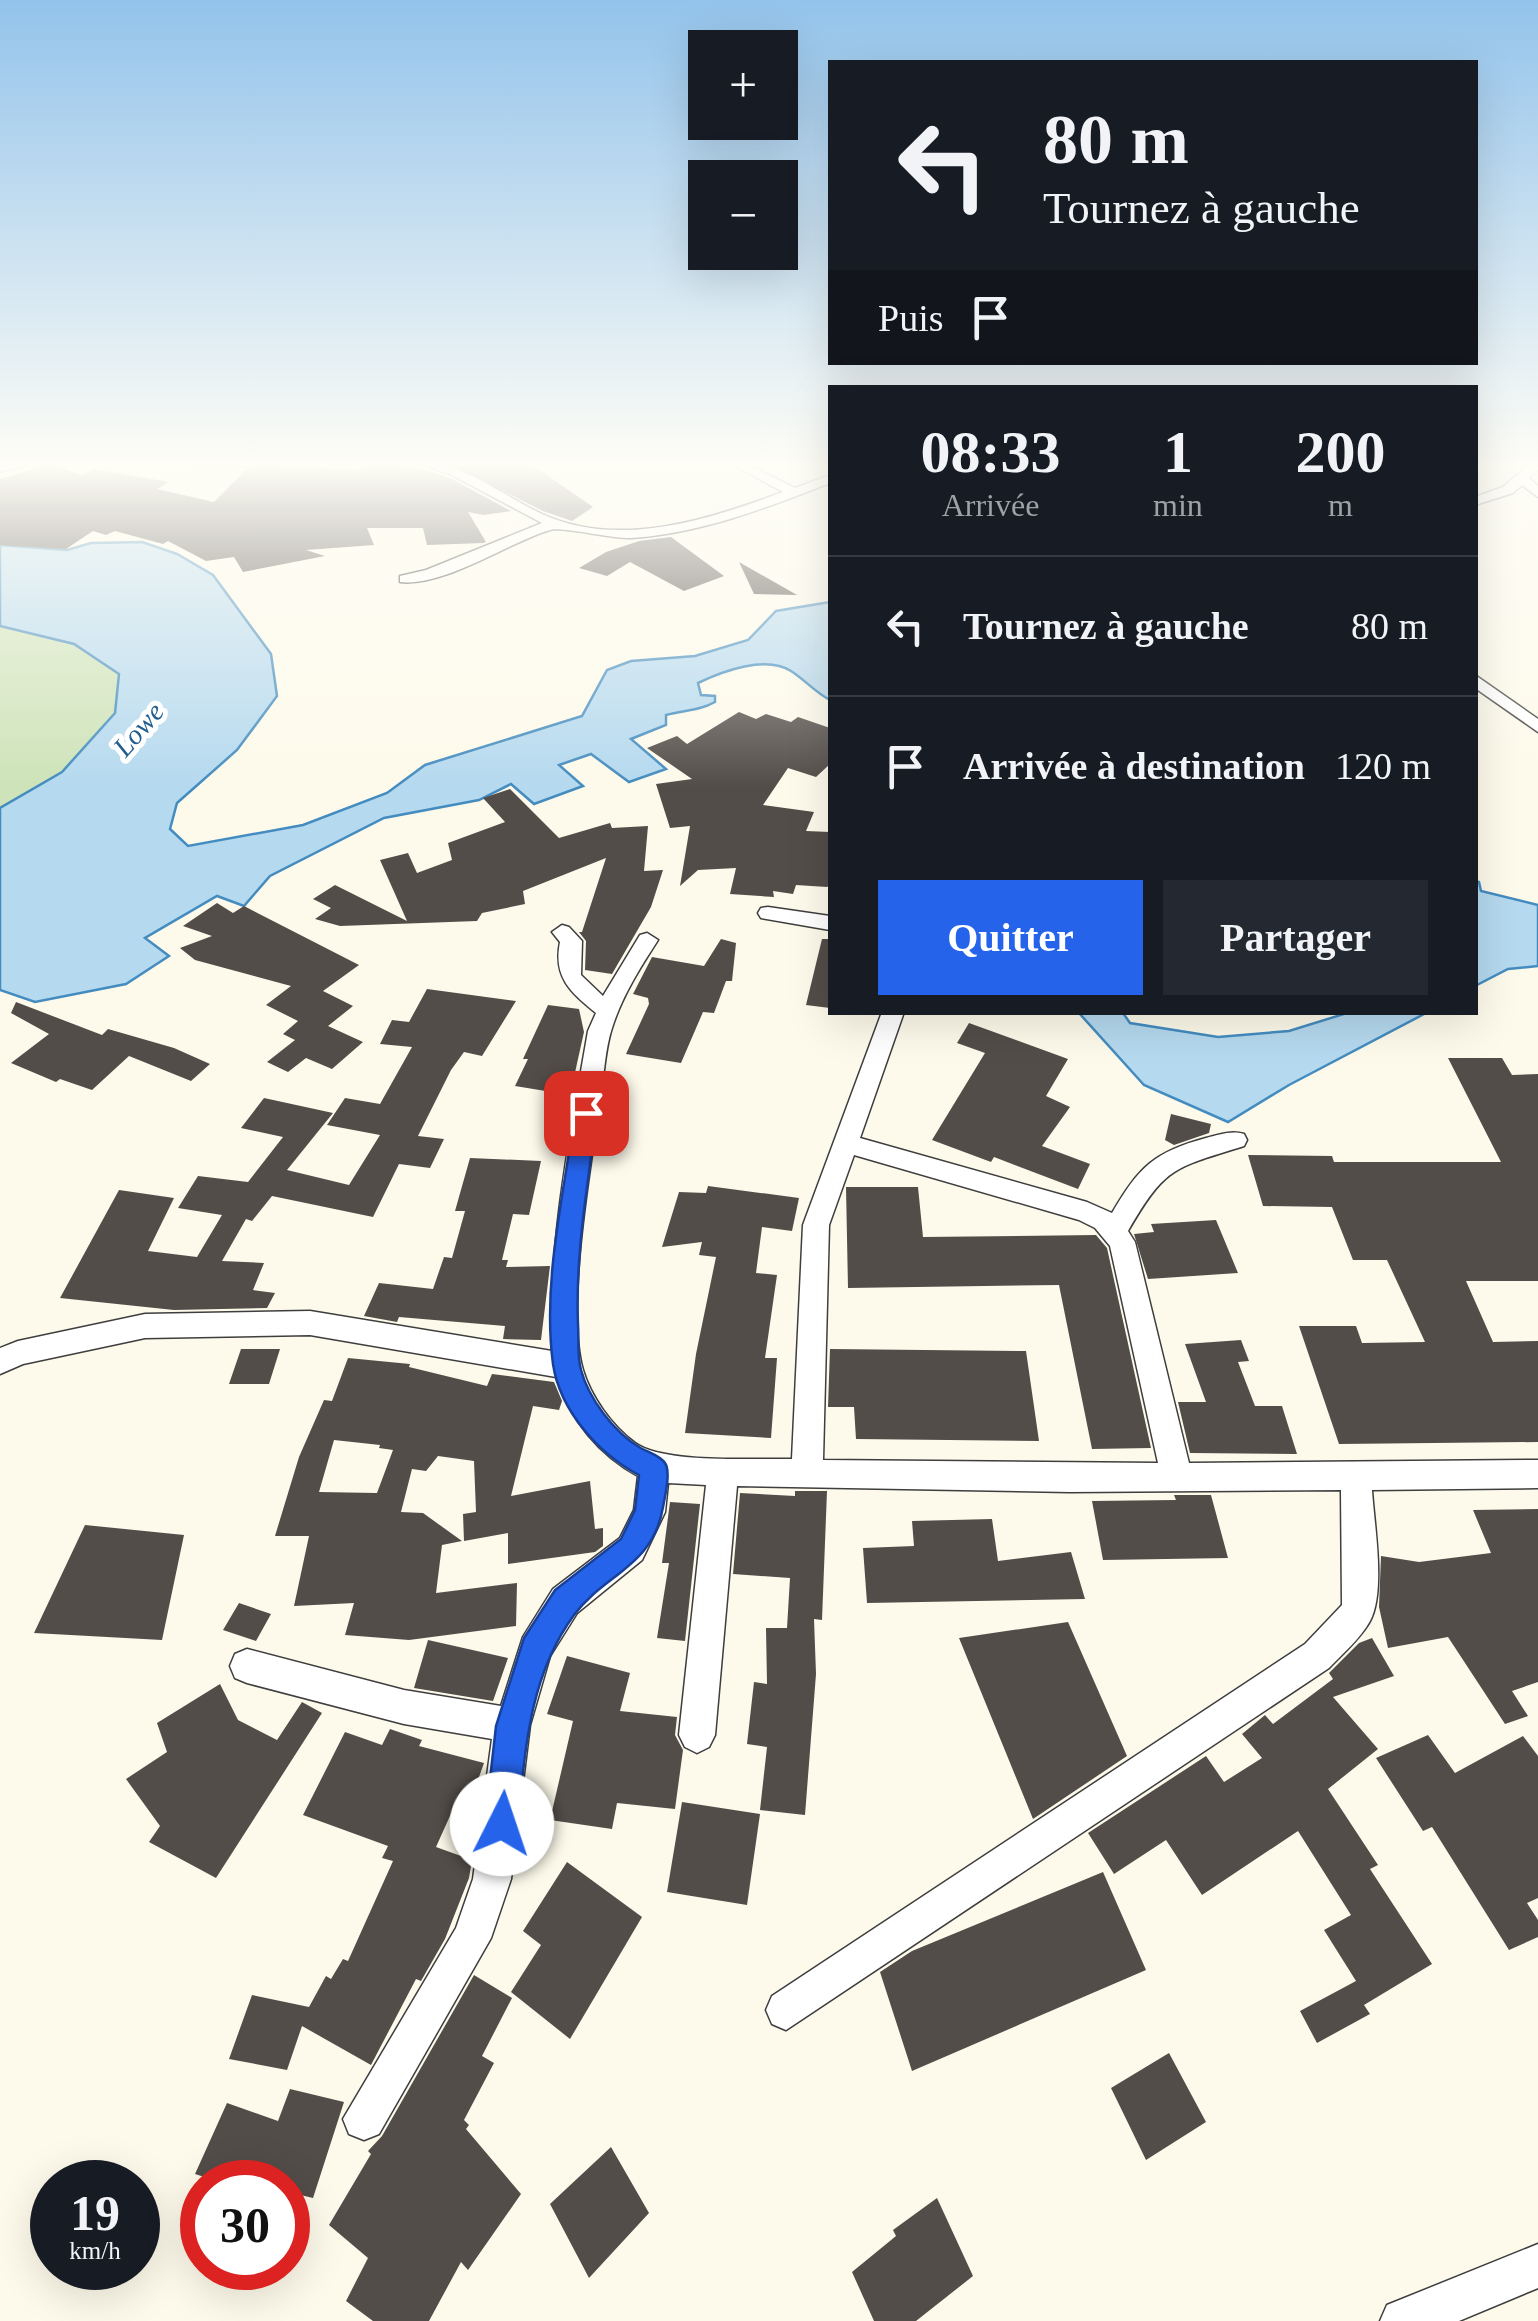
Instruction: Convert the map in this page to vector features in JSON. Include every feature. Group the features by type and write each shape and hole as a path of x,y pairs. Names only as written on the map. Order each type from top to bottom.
{"street":[{"path":"404,579 439,570"},
{"path":"1478,682 1538,727"},
{"path":"768,913 828,923"},
{"path":"562,932 570,941 566,962 569,978 607,1010"},
{"path":"647,940 607,1010 600,1031 564,1300 566,1366 576,1394 601,1430 626,1454 654,1469 807,1474 1177,1478 1538,1474"},
{"path":"807,1474 816,1225 892,1015"},
{"path":"1115,1230 1145,1179 1161,1162 1234,1140"},
{"path":"847,1144 1087,1212 1115,1230 1122,1242 1177,1478"},
{"path":"0,1362 18,1353 145,1326 310,1323 566,1366"},
{"path":"364,2119 472,1938 492,1879 512,1726 535,1649 565,1601 631,1548 643,1530 654,1469"},
{"path":"696,1734 722,1470"},
{"path":"786,2010 1317,1656 1357,1613 1361,1590 1356,1477"},
{"path":"247,1666 404,1706 512,1726"},
{"path":"1403,2321 1538,2266"}],"green space":[{"path":"0,626 74,644 119,674 115,712 62,772 0,808"}],"water":[{"name":"Lowe","path":"0,570 205,570 213,575 271,654 277,696 237,750 177,803 170,829 188,846 303,825 387,793 425,765 582,716 607,670 631,661 695,656 748,640 776,611 828,602 828,699 781,666 744,666 720,674 698,683 701,695 715,696 715,702 666,715 666,725 631,739 666,769 629,782 591,754 559,765 583,786 534,804 511,784 479,800 384,818 270,876 244,906 217,896 145,938 169,956 126,984 35,1002 0,990 0,808 62,772 115,713 119,674 74,644 0,626"},
{"path":"1478,882 1481,891 1538,905 1538,966 1508,969 1478,984"},
{"path":"1081,1015 1124,1015 1130,1023 1218,1037 1289,1031 1341,1015 1422,1015 1228,1122 1144,1085"}],"building":[{"path":"587,570 616,570 607,576"},
{"path":"645,570 716,570 724,576 684,591"},
{"path":"743,570 754,570 797,595 754,594"},
{"path":"739,712 756,719 766,714 791,722 798,717 828,727 828,766 816,777 788,768 763,805 814,812 806,831 828,832 828,886 796,885 793,894 773,891 774,897 730,894 736,868 698,870 680,886 690,826 670,828 656,784 692,779 647,748 677,736 687,744"},
{"path":"510,789 559,838 610,823 612,828 648,826 644,871 663,870 651,907 612,974 585,970 586,941 579,932 606,858 523,891 525,904 482,913 477,921 340,926 315,919 331,908 313,899 335,885 407,921 380,860 408,853 417,873 452,860 448,843 505,822 483,798"},
{"path":"217,903 233,913 244,906 359,965 323,991 353,1006 328,1026 363,1042 332,1069 306,1058 288,1072 267,1062 295,1040 283,1034 298,1021 266,1005 291,986 195,960 180,948 212,936 183,926"},
{"path":"721,939 736,943 732,981 726,981 714,1013 703,1012 681,1063 626,1054 649,1004 648,998 633,994 652,957 704,966"},
{"path":"822,939 828,939 828,1008 806,1005"},
{"path":"427,989 516,1001 482,1056 464,1052 451,1070 418,1136 444,1139 430,1168 399,1164 373,1217 272,1196 252,1221 246,1219 222,1261 264,1263 253,1290 275,1293 267,1308 174,1310 60,1298 119,1190 174,1198 148,1251 197,1257 222,1215 178,1208 198,1176 248,1182 283,1137 241,1128 264,1098 333,1113 287,1170 349,1185 380,1135 327,1125 345,1098 380,1104 412,1047 380,1044 392,1020 409,1022"},
{"path":"16,1002 102,1035 108,1029 174,1048 210,1064 191,1081 129,1056 92,1090 60,1079 56,1082 11,1063 49,1034 11,1013"},
{"path":"548,1005 579,1009 584,1032 570,1095 515,1086"},
{"path":"969,1023 1068,1059 1046,1096 1070,1107 1042,1146 1090,1164 1078,1189 994,1157 991,1162 932,1140 985,1053 957,1043"},
{"path":"1448,1058 1502,1058 1512,1075 1538,1074 1538,1281 1466,1281 1493,1342 1538,1341 1538,1442 1339,1444 1299,1326 1356,1326 1362,1343 1425,1342 1387,1260 1353,1260 1332,1207 1263,1206 1248,1155 1332,1156 1334,1162 1501,1162"},
{"path":"1171,1114 1211,1124 1209,1133 1174,1145 1165,1140"},
{"path":"470,1158 541,1161 529,1215 513,1214 502,1260 508,1260 506,1267 550,1266 541,1340 503,1339 505,1326 399,1317 397,1322 364,1316 379,1283 433,1289 444,1257 452,1258 465,1211 455,1211"},
{"path":"708,1186 799,1198 792,1231 762,1227 756,1273 777,1275 765,1358 777,1358 771,1438 685,1433 716,1257 699,1255 702,1242 662,1247 679,1192 706,1193"},
{"path":"846,1187 918,1187 923,1237 1096,1235 1107,1248 1151,1448 1092,1449 1059,1285 848,1288"},
{"path":"1216,1220 1238,1273 1148,1279 1134,1234 1154,1232 1151,1224"},
{"path":"1241,1340 1249,1361 1238,1362 1255,1406 1282,1406 1297,1454 1190,1453 1178,1402 1206,1402 1185,1344"},
{"path":"241,1349 280,1349 269,1384 229,1384"},
{"path":"830,1349 1026,1351 1039,1441 856,1439 854,1407 828,1407"},
{"path":"348,1358 410,1364 409,1367 487,1386 492,1374 554,1382 562,1401 559,1410 533,1406 511,1496 590,1481 595,1529 603,1528 603,1546 595,1552 508,1564 508,1533 464,1541 463,1514 476,1512 474,1461 438,1456 426,1471 412,1469 401,1512 423,1513 462,1541 442,1545 436,1593 517,1583 516,1626 409,1640 345,1635 354,1603 294,1606 309,1536 275,1536 299,1457 324,1400 332,1401","holes":["334,1440 380,1445 379,1448 393,1450 377,1493 319,1492"]},
{"path":"795,1491 827,1491 822,1620 814,1619 816,1674 805,1815 760,1810 767,1747 747,1744 754,1682 767,1684 766,1628 787,1628 790,1578 733,1574 740,1493 795,1496"},
{"path":"1174,1495 1211,1495 1228,1558 1103,1560 1092,1501 1176,1500"},
{"path":"670,1502 700,1504 685,1641 657,1638 669,1563 662,1563"},
{"path":"1538,1509 1538,1682 1512,1691 1528,1716 1505,1724 1448,1637 1388,1648 1379,1607 1381,1556 1419,1562 1491,1553 1473,1510"},
{"path":"992,1519 998,1561 1071,1552 1085,1599 867,1603 863,1548 914,1546 912,1521"},
{"path":"85,1525 184,1535 162,1640 34,1633"},
{"path":"239,1603 271,1614 256,1641 223,1630"},
{"path":"1068,1622 1127,1756 1033,1819 959,1638"},
{"path":"1372,1638 1394,1676 1333,1697 1378,1749 1328,1789 1378,1865 1370,1869 1432,1964 1364,2005 1370,2014 1317,2043 1300,2011 1356,1981 1324,1930 1351,1915 1298,1831 1202,1895 1166,1840 1114,1874 1088,1833 1206,1756 1224,1782 1262,1758 1242,1734 1265,1715 1273,1724 1333,1679 1329,1673 1359,1643"},
{"path":"428,1640 508,1658 493,1701 414,1688"},
{"path":"567,1656 630,1673 620,1711 677,1717 675,1735 683,1750 675,1809 617,1803 612,1829 550,1820 573,1721 547,1714"},
{"path":"220,1684 238,1720 277,1740 302,1702 322,1713 216,1878 149,1842 160,1826 126,1779 167,1752 157,1723"},
{"path":"390,1729 422,1740 419,1746 484,1763 467,1811 454,1807 436,1847 472,1860 445,1939 421,1981 416,1979 371,2065 302,2026 287,2070 229,2059 252,1995 309,2007 326,1976 331,1979 343,1959 348,1961 393,1861 382,1858 388,1846 303,1815 345,1732 382,1745"},
{"path":"1428,1735 1455,1773 1523,1736 1538,1756 1538,1898 1527,1903 1538,1920 1538,1937 1509,1950 1432,1827 1423,1831 1376,1758"},
{"path":"682,1802 760,1814 747,1905 667,1892"},
{"path":"567,1862 642,1917 570,2039 511,1992 541,1945 523,1931"},
{"path":"1103,1872 1146,1970 912,2071 880,1972 912,1951"},
{"path":"474,1975 512,1998 482,2056 494,2063 464,2120 469,2125 466,2129 521,2194 468,2270 461,2262 429,2321 373,2321 346,2301 368,2258 329,2225 371,2154 368,2151 382,2136"},
{"path":"1169,2053 1206,2122 1146,2160 1111,2088"},
{"path":"290,2089 344,2102 313,2198 310,2160 201,2160 227,2103 278,2121"},
{"path":"611,2147 649,2213 589,2278 550,2204"},
{"path":"937,2198 973,2276 916,2321 874,2321 852,2272 896,2236 893,2230"}],"route":[{"path":"502,1824 512,1726 535,1649 565,1601 631,1548 649,1512 654,1469 626,1454 601,1430 576,1394 566,1366 564,1300 586,1113"}]}
